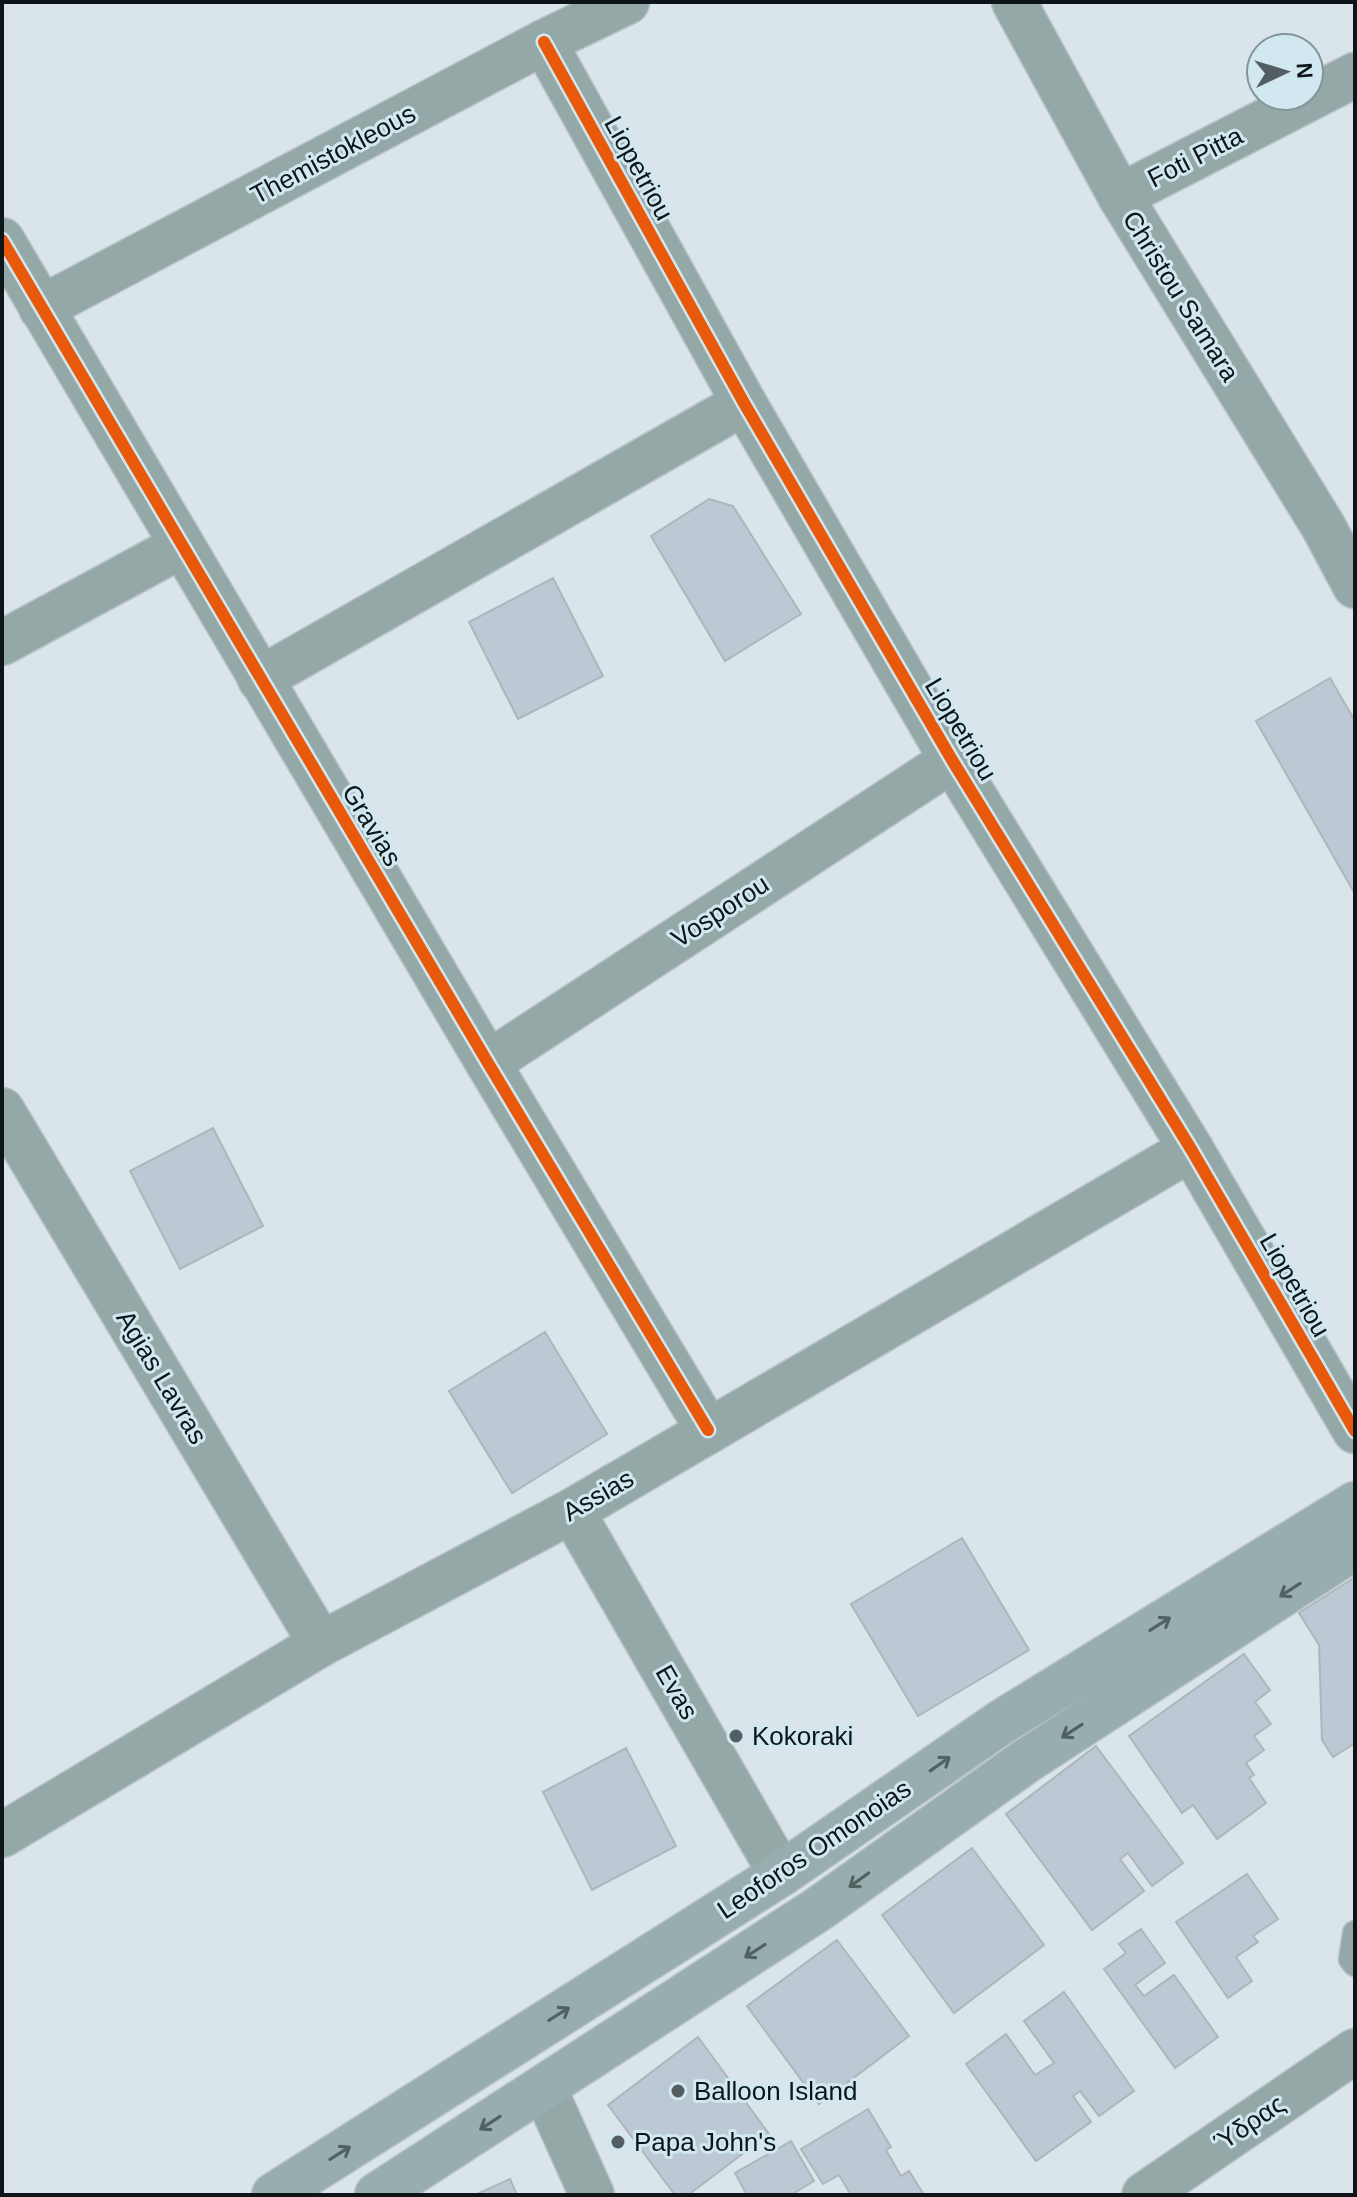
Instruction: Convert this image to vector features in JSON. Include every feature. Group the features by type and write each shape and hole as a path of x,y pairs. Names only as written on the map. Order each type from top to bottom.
{"main road":[{"name":"Leoforos Omonoias","path":"274,2195 781,1874 1000,1723 1355,1504"},
{"name":"Leoforos Omonoias","path":"377,2195 820,1908 1026,1761 1355,1547"}],"street":[{"name":"Themistokleous","path":"41,308 544,42 627,2"},
{"name":"Christou Samara","path":"1014,2 1120,196 1339,519 1355,586"},
{"name":"Liopetriou","path":"544,42 744,403 952,760 1191,1149 1355,1431"},
{"name":"Foti Pitta","path":"1120,196 1355,75"},
{"name":"Gravias","path":"2,240 708,1430"},
{"path":"260,679 744,403"},
{"path":"2,643 181,546"},
{"name":"Vosporou","path":"488,1063 952,760"},
{"name":"Agias Lavras","path":"2,1110 321,1644"},
{"name":"Assias","path":"2,1835 321,1644 572,1511 1191,1149"},
{"name":"Evas","path":"572,1511 781,1874"},
{"name":"Ύδρας","path":"1144,2195 1355,2051"},
{"path":"544,2088 592,2195"}],"lane":[{"path":"1355,1933 1351,1959 1355,1964"}],"building":[{"path":"709,499 733,506 801,614 725,661 651,536"},
{"path":"553,578 603,676 518,719 469,622"},
{"path":"1330,678 1355,721 1355,894 1256,721"},
{"path":"213,1128 263,1226 180,1269 130,1171"},
{"path":"545,1332 607,1434 512,1493 449,1391"},
{"path":"962,1538 1029,1650 918,1716 851,1604"},
{"path":"1355,1577 1355,1743 1333,1757 1322,1740 1319,1645 1299,1613"},
{"path":"1244,1654 1270,1690 1255,1702 1271,1724 1254,1736 1264,1750 1246,1763 1254,1775 1249,1778 1266,1803 1217,1839 1193,1805 1182,1813 1129,1736"},
{"path":"1096,1746 1183,1863 1152,1886 1128,1853 1120,1859 1144,1891 1092,1930 1006,1814"},
{"path":"626,1748 676,1846 592,1890 543,1792"},
{"path":"972,1848 1044,1945 954,2013 882,1915"},
{"path":"1247,1874 1278,1919 1253,1936 1258,1942 1236,1957 1252,1981 1228,1998 1176,1922"},
{"path":"1141,1929 1165,1963 1135,1985 1144,1996 1174,1975 1218,2037 1175,2068 1104,1969 1126,1953 1119,1944"},
{"path":"837,1940 909,2036 819,2104 747,2006"},
{"path":"1064,1992 1134,2091 1099,2116 1080,2091 1073,2096 1091,2122 1036,2161 966,2064 1006,2034 1035,2075 1054,2063 1024,2021"},
{"path":"698,2037 769,2134 688,2195 675,2195 608,2105"},
{"path":"868,2109 891,2147 886,2150 901,2176 909,2171 924,2195 851,2195 839,2175 823,2184 801,2149"},
{"path":"791,2141 814,2181 791,2195 747,2195 735,2173"},
{"path":"510,2179 517,2195 475,2195"}],"cycle path":[{"path":"544,42 744,403 952,760 1191,1149 1355,1431"},
{"path":"2,240 708,1430"}],"place":[{"name":"Kokoraki","path":"736,1736"},
{"name":"Balloon Island","path":"678,2091"},
{"name":"Papa John's","path":"618,2142"}]}
